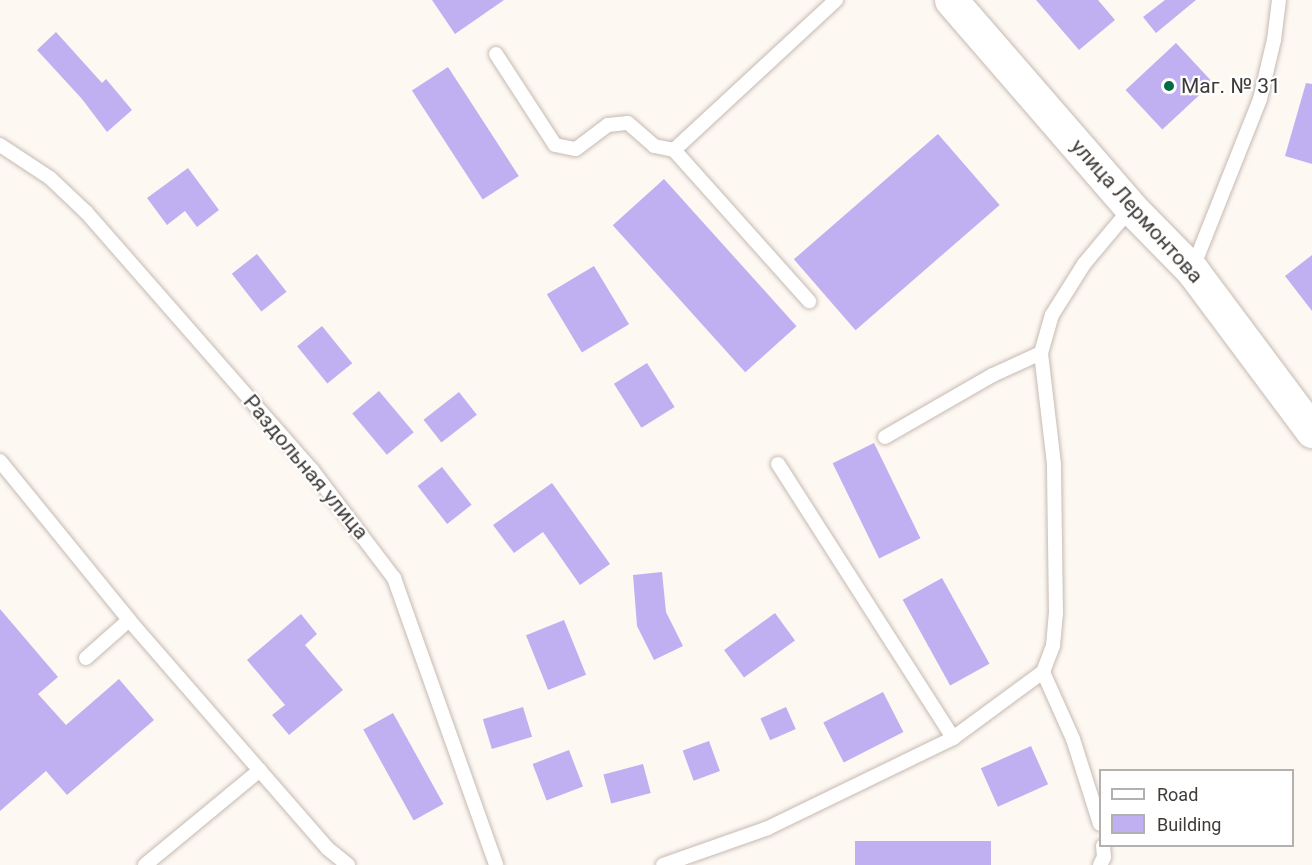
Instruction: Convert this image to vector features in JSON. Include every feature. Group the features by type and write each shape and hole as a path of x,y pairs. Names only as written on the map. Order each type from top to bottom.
{"main road":[{"name":"улица Лермонтова","path":"951,0 1131,208 1192,270 1309,423"}],"lane":[{"path":"674,150 836,0"},
{"path":"1192,270 1260,99 1274,40 1279,0"},
{"path":"496,54 555,145 576,149 609,125 628,123 654,146 674,150 809,302"},
{"name":"Раздольная улица","path":"0,145 50,178 86,212 312,470 394,578 496,865"},
{"path":"663,865 768,828 953,738 1043,672 1053,646 1056,614 1054,464 1041,353 1052,315 1084,264 1131,208"},
{"path":"885,436 993,375 1041,353"},
{"path":"0,462 129,620 327,848 348,865"},
{"path":"778,464 953,738"},
{"path":"86,658 129,620"},
{"path":"1043,672 1073,739 1099,818"},
{"path":"145,865 260,770"},
{"path":"1100,865 1104,857 1103,847"}],"building":[{"path":"432,0 504,0 455,34"},
{"path":"1036,0 1098,0 1115,20 1079,50"},
{"path":"1165,0 1196,0 1156,33 1143,17"},
{"path":"56,32 102,83 106,79 132,110 107,132 82,99 37,50"},
{"name":"Маг. № 31","path":"1176,43 1213,82 1162,130 1126,90"},
{"path":"448,67 519,176 483,199 412,90"},
{"path":"1306,83 1312,84 1312,164 1285,156"},
{"path":"938,134 1000,205 856,330 794,259"},
{"path":"188,168 219,210 197,227 185,211 167,225 147,198"},
{"path":"664,179 796,326 745,372 613,225"},
{"path":"257,254 287,292 261,312 232,274"},
{"path":"1312,255 1312,311 1285,276"},
{"path":"594,266 629,324 582,353 547,294"},
{"path":"322,326 352,363 327,383 297,346"},
{"path":"647,363 675,407 641,428 614,384"},
{"path":"379,391 414,432 387,455 352,413"},
{"path":"459,392 477,415 441,443 424,420"},
{"path":"874,443 920,538 879,558 833,463"},
{"path":"442,467 472,505 447,524 418,486"},
{"path":"552,483 610,564 580,585 543,532 514,553 493,525"},
{"path":"662,572 666,612 683,646 654,660 637,626 633,575"},
{"path":"942,578 990,664 950,686 903,600"},
{"path":"0,609 58,677 38,694 66,725 119,679 154,720 67,795 46,771 0,811"},
{"path":"775,613 795,641 744,678 724,650"},
{"path":"301,614 317,634 305,645 343,690 289,735 272,715 285,705 247,660"},
{"path":"564,620 586,675 548,690 526,635"},
{"path":"883,692 903,732 844,763 823,722"},
{"path":"523,707 532,737 492,749 483,719"},
{"path":"786,707 796,729 770,740 760,718"},
{"path":"393,713 443,804 414,820 363,729"},
{"path":"709,741 720,771 694,781 683,751"},
{"path":"1031,746 1048,784 998,807 981,768"},
{"path":"569,750 583,786 547,800 533,764"},
{"path":"643,764 651,793 611,804 603,775"},
{"path":"855,841 991,841 991,865 855,865"}],"place":[{"name":"Маг. № 31","path":"1169,86"}]}
